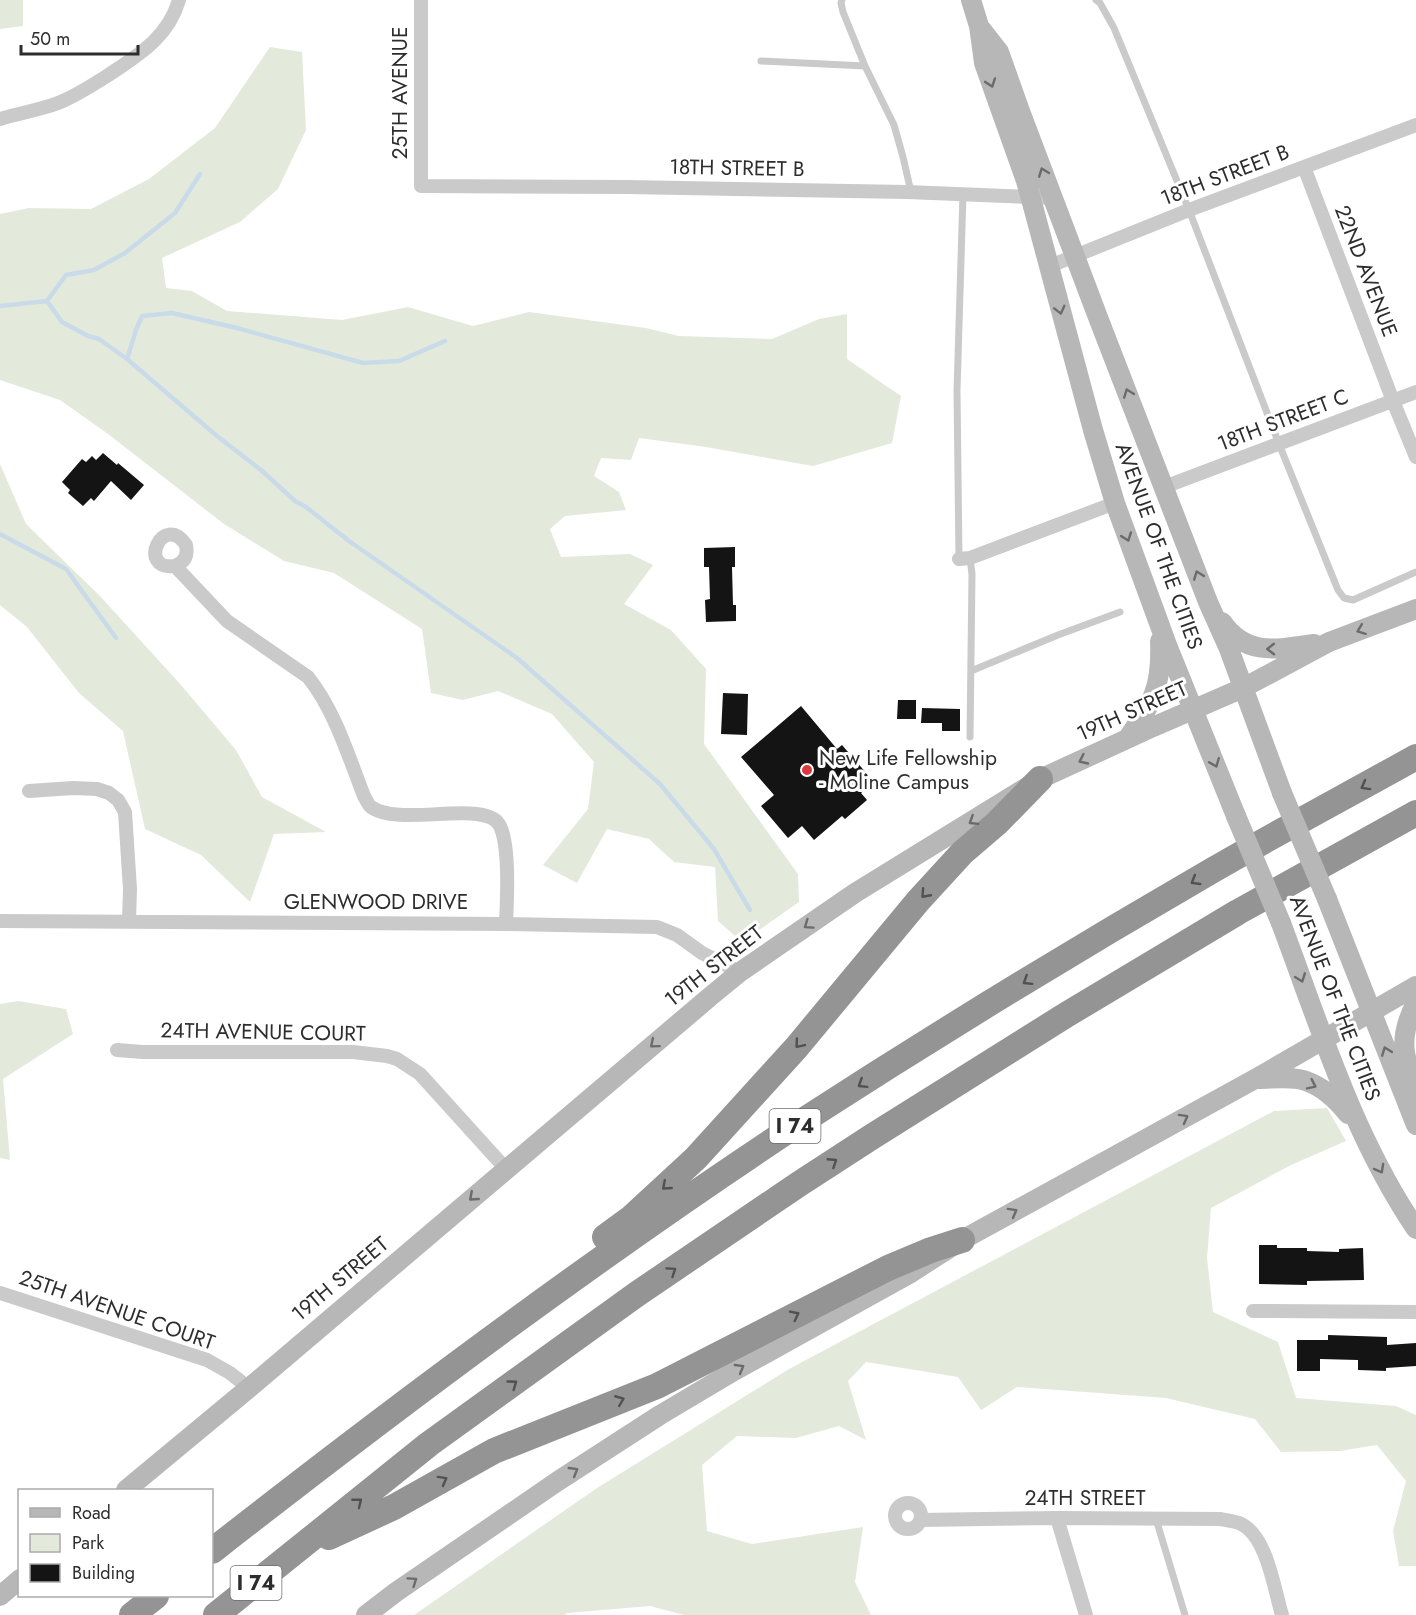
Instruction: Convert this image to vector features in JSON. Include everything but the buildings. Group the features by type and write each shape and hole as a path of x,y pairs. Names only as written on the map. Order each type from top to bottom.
{"highway":[{"name":"I 74","path":"213,1550 354,1440 514,1320 798,1124 1093,941 1213,870 1416,757"},
{"path":"491,1338 696,1158 796,1048 918,901 962,853 997,823 1040,779"},
{"name":"I 74","path":"216,1615 429,1444 637,1294 799,1184 1084,1004 1238,912 1416,813"},
{"path":"296,1552 394,1507 494,1451 657,1386 888,1268 962,1240"},
{"path":"132,1615 155,1597"}],"main road":[{"name":"AVENUE OF THE CITIES","path":"971,0 979,27 984,63 1031,197 1089,419 1114,503 1160,627 1281,923 1340,1082 1374,1158 1416,1229"},
{"name":"AVENUE OF THE CITIES","path":"979,27 999,52 1208,602 1229,649 1282,793 1327,899 1416,1125"},
{"path":"1208,602 1230,633 1260,649 1273,650 1329,642"},
{"name":"19TH STREET","path":"128,1489 740,972 855,893 1040,779 1243,688 1329,642 1416,609"},
{"path":"1126,740 1150,704 1158,684 1161,660 1160,627"},
{"path":"366,1615 548,1487 660,1415 734,1371 909,1274 962,1240 1255,1079 1416,986"},
{"path":"1416,1003 1404,1034 1404,1040 1405,1057 1416,1090"},
{"path":"1255,1079 1293,1078 1306,1081 1329,1094 1340,1104 1365,1137"},
{"path":"0,1596 18,1581"}],"street":[{"path":"0,119 59,103 91,86 143,52 164,31 175,14 179,0"},
{"name":"25TH AVENUE","path":"421,0 421,186"},
{"name":"18TH STREET B","path":"1050,266 1190,210 1416,125"},
{"name":"22ND AVENUE","path":"1304,167 1416,457"},
{"name":"18TH STREET B","path":"421,186 911,192 1053,198"},
{"name":"18TH STREET C","path":"1164,486 1416,392"},
{"path":"965,558 1114,503"},
{"path":"176,566 227,621 308,677 335,722 370,807 384,813 405,816 464,813 484,815 496,820 504,839 507,885 506,924"},
{"path":"29,791 97,789 109,793 118,800 125,812 130,889 129,921"},
{"name":"GLENWOOD DRIVE","path":"0,921 657,927 677,935 702,953 740,972"},
{"name":"24TH AVENUE COURT","path":"117,1050 353,1052 387,1056 420,1074 506,1169"},
{"name":"25TH AVENUE COURT","path":"0,1293 207,1360 230,1373 249,1388"},
{"path":"1253,1311 1416,1312"},
{"path":"1056,1518 1086,1615"},
{"name":"24TH STREET","path":"921,1520 1220,1519 1239,1523 1248,1528 1263,1549 1282,1615"}],"lane":[{"path":"842,0 843,12 865,66 894,125 911,192"},
{"path":"1096,0 1114,28 1190,210 1279,444 1338,590 1344,598 1353,600 1416,572"},
{"path":"761,61 865,66"},
{"path":"963,194 957,391 965,558 972,574 970,737"},
{"path":"971,671 1120,612"},
{"path":"1156,1519 1185,1615"}],"green space":[{"path":"0,0 23,0 23,26 0,29"},
{"path":"270,47 302,52 306,130 278,189 240,222 162,258 166,288 192,291 227,311 342,320 408,307 473,326 529,312 646,328 679,336 772,339 819,319 847,314 847,359 901,396 892,443 813,466 639,438 631,460 601,458 594,476 619,492 626,510 565,516 550,529 561,557 630,554 653,565 624,604 671,630 706,669 704,744 798,874 799,902 742,942 718,921 715,867 674,862 649,839 607,829 577,883 543,865 588,809 594,762 552,714 498,691 463,700 431,693 422,629 334,573 284,561 224,524 108,434 60,400 0,380 0,214 29,208 91,209 149,179 215,128"},
{"path":"0,464 26,524 100,596 181,685 236,750 262,797 326,832 274,834 250,902 201,855 145,829 123,731 79,693 27,627 0,605"},
{"path":"18,1001 66,1009 73,1034 3,1079 10,1160 0,1158 0,1004"},
{"path":"1327,1108 1346,1141 1291,1165 1211,1208 1207,1258 1213,1312 1278,1342 1296,1398 1396,1406 1416,1415 1416,1566 1399,1566 1393,1531 1406,1481 1377,1445 1340,1451 1281,1452 1255,1419 1166,1398 1017,1387 981,1410 958,1377 866,1362 848,1381 866,1440 839,1426 796,1438 737,1436 702,1465 707,1531 752,1544 863,1527 855,1582 871,1615 684,1615 650,1606 565,1615 414,1615 597,1488 789,1369 1274,1111"}],"waterway":[{"path":"47,301 66,275 94,270 125,253 175,213 200,174"},
{"path":"0,306 47,301 62,322 88,336 99,339 127,359 295,501 517,658 660,784 714,849 750,910"},
{"path":"127,359 142,316 172,313 237,328 363,363 399,361 445,341"},
{"path":"0,534 66,569 116,638"}],"place":[{"name":"New Life Fellowship - Moline Campus","path":"807,770"}]}
